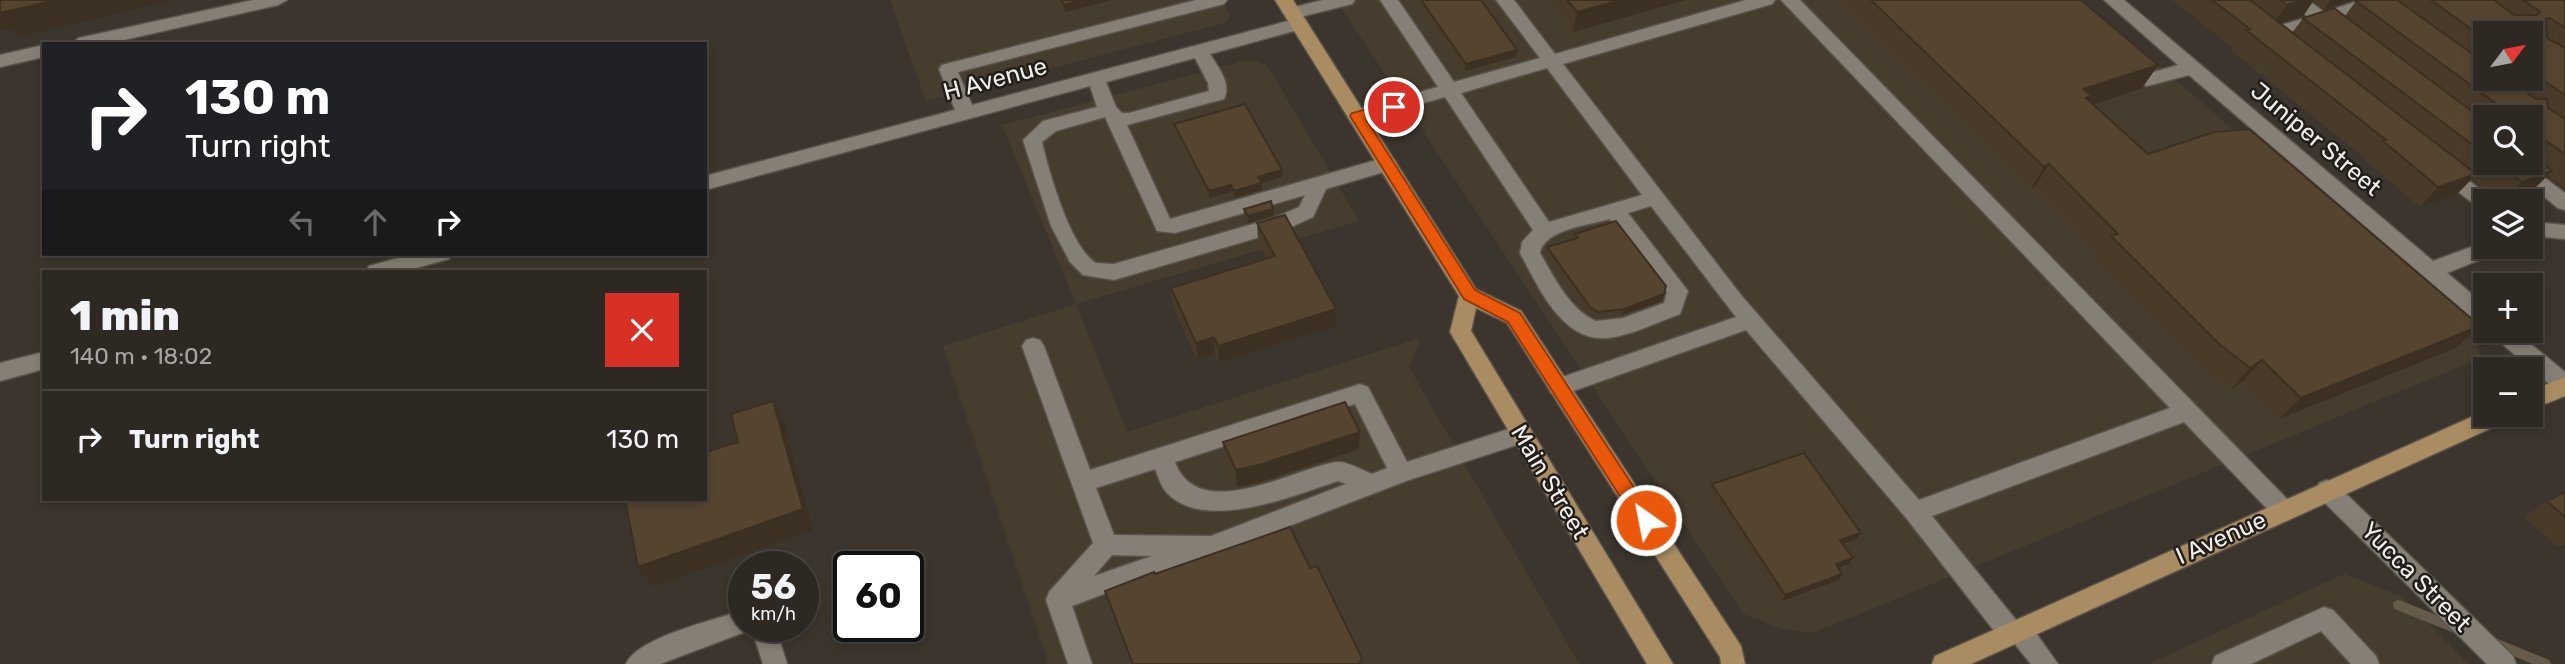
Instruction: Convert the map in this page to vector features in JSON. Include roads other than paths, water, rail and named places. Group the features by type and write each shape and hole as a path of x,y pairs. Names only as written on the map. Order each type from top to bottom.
{"main road":[{"path":"1292,12 1469,295 1514,317 1732,654 1733,664"},
{"name":"Main Street","path":"1469,295 1460,332 1661,664"},
{"path":"2543,395 2565,385"},
{"name":"I Avenue","path":"1944,664 2473,426"}],"street":[{"path":"86,42 207,8 278,0"},
{"path":"966,114 948,69 1218,0"},
{"name":"H Avenue","path":"707,182 1200,51 1292,12 1346,0"},
{"path":"1389,0 1544,230"},
{"path":"1505,0 1550,62 1751,320 2015,632 2046,664"},
{"path":"1357,116 1766,0"},
{"path":"1790,0 2283,510"},
{"name":"Juniper Street","path":"2113,0 2473,307"},
{"path":"2223,0 2291,52"},
{"path":"2298,0 2355,43"},
{"path":"2269,35 2374,1 2395,19"},
{"path":"0,61 42,51"},
{"path":"1200,51 1217,83 1218,95 1129,120 1113,114 1050,126 1031,140 1034,157 1080,263 1092,271 1114,272 1280,224 1306,212 1314,198 1317,184"},
{"path":"2116,53 2147,80 2191,68"},
{"path":"1096,79 1164,226 1175,226 1387,164"},
{"path":"2431,160 2473,193"},
{"path":"2528,175 2565,203"},
{"path":"1614,210 1678,291 1673,308 1605,331 1587,328 1571,316 1530,253 1532,242 1544,230 1655,198"},
{"path":"2543,230 2565,232"},
{"path":"2430,271 2473,254"},
{"path":"380,270 434,256"},
{"path":"1559,387 1751,320"},
{"path":"2515,343 2565,385"},
{"path":"1033,346 1106,545"},
{"path":"0,372 42,361"},
{"path":"1084,482 1360,393 1401,473"},
{"path":"1915,512 2187,411"},
{"path":"1058,600 1211,546 1401,473 1521,433"},
{"path":"1162,457 1175,486 1195,499 1249,499 1339,471 1371,484"},
{"name":"Yucca Street","path":"2328,490 2504,664"},
{"path":"1058,600 1106,545 1211,546"},
{"path":"1058,600 1080,664"},
{"path":"2224,664 2324,618 2367,664"},
{"path":"638,664 660,650 728,627"},
{"path":"769,642 775,664"}],"waterway":[{"path":"2398,605 2458,629"},
{"path":"2494,643 2546,664"}]}
